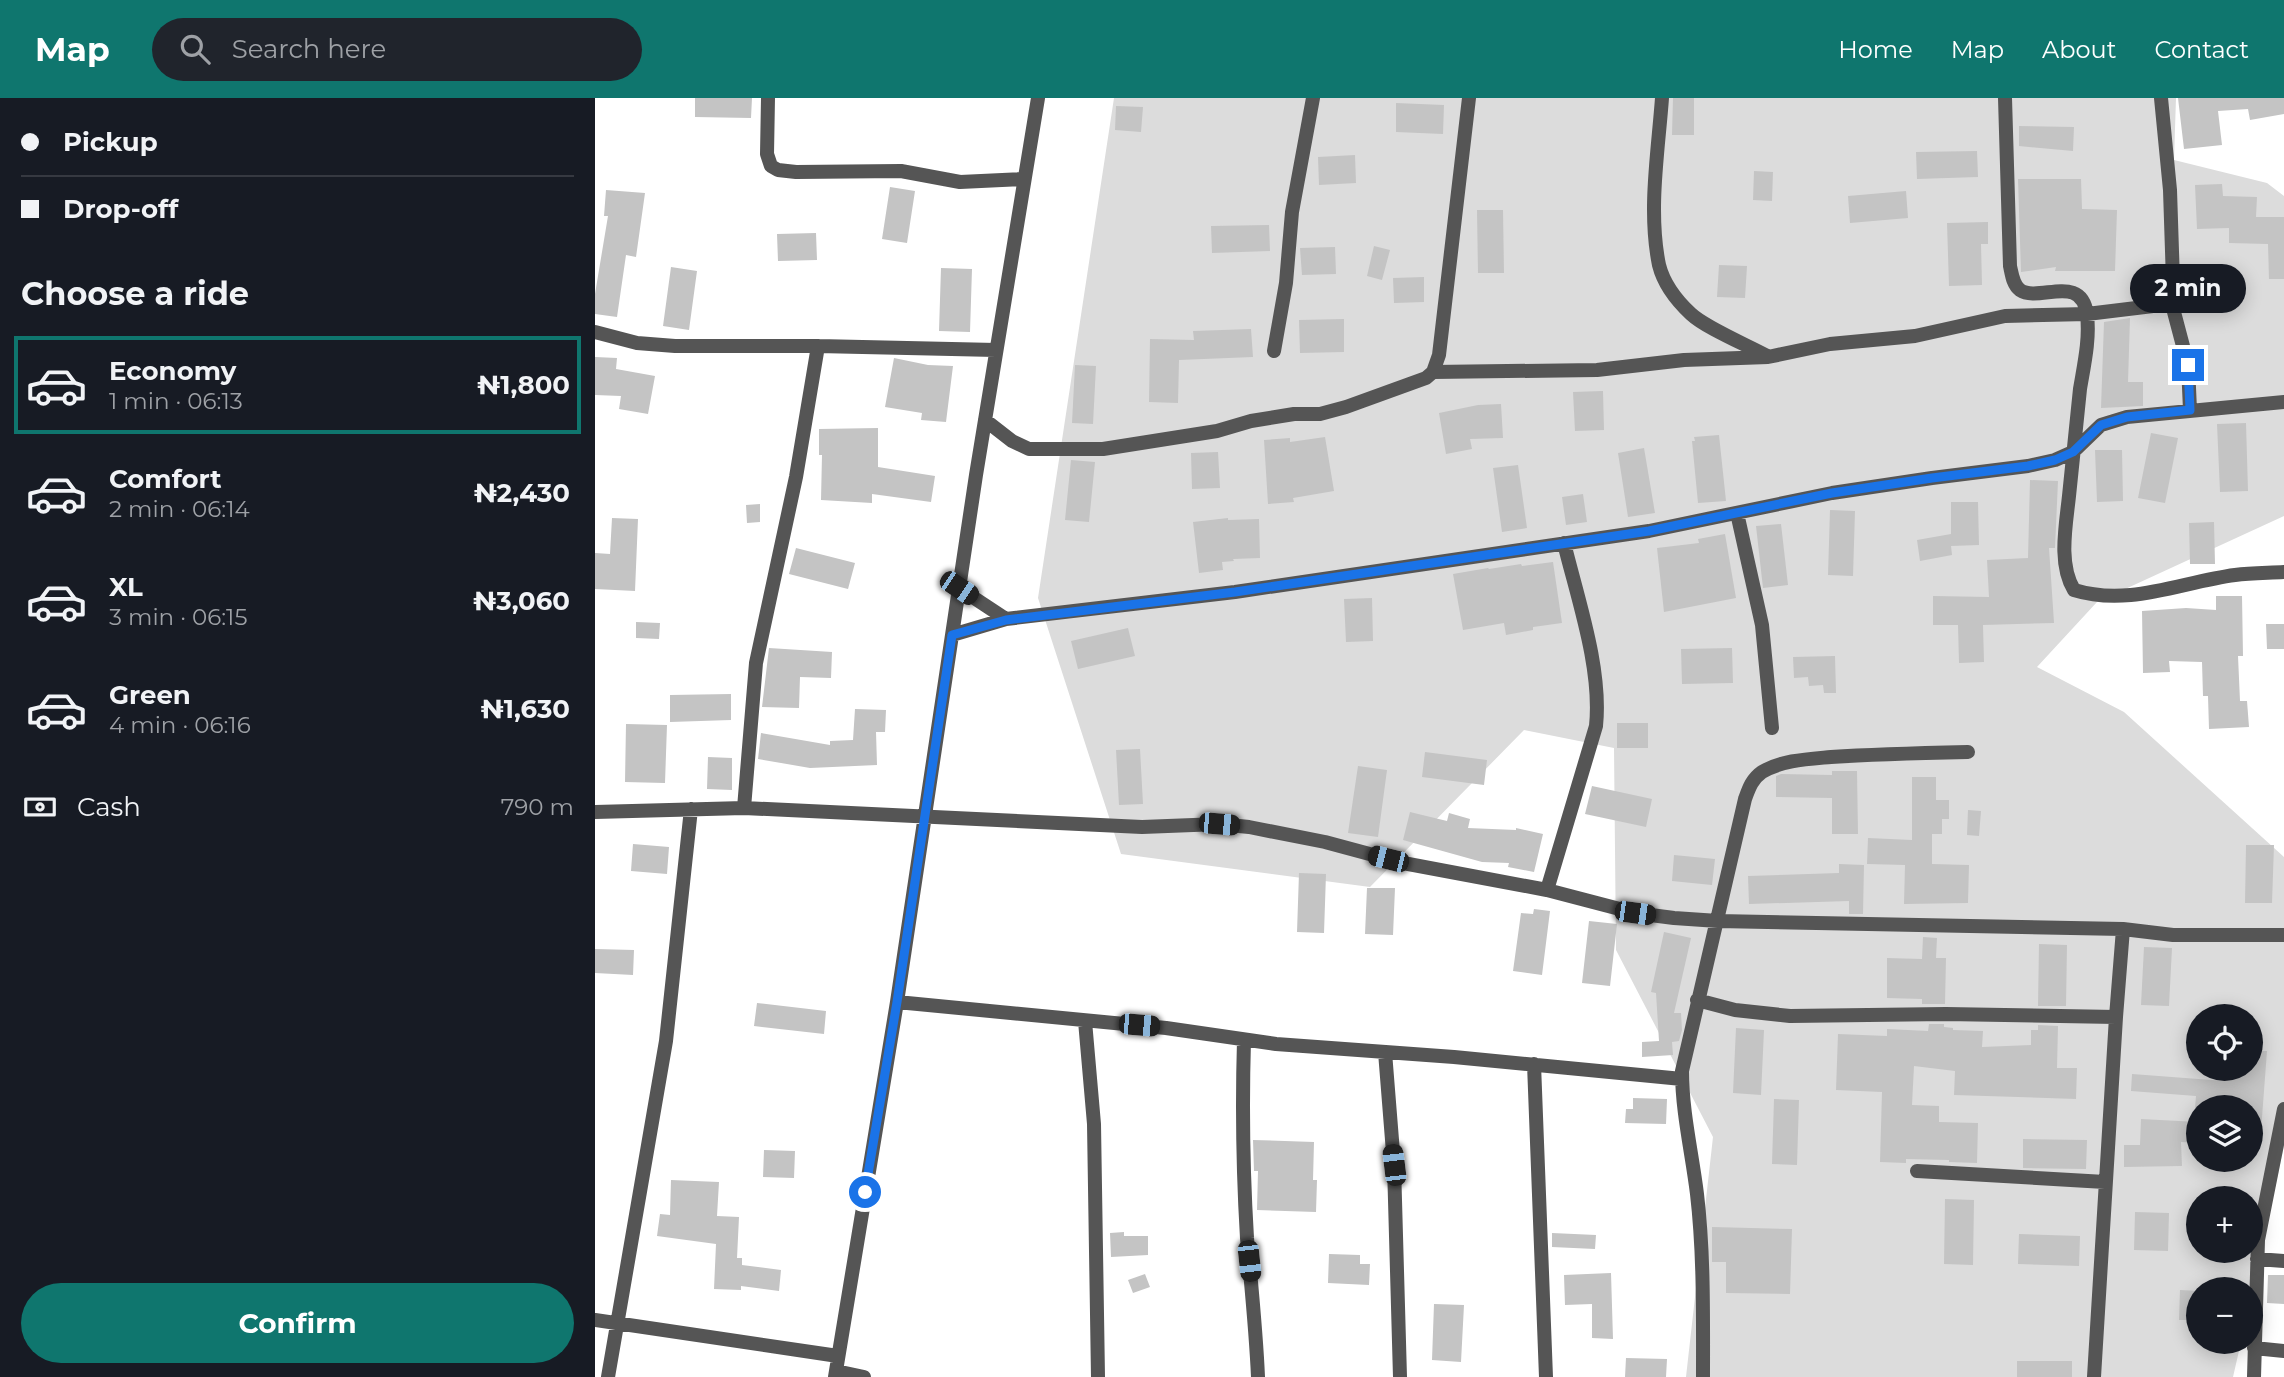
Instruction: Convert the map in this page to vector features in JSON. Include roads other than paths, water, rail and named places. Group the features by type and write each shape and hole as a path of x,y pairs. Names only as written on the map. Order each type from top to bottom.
{"street":[{"path":"768,98 768,153 771,166 778,170 796,173 901,171 969,183 1024,179"},
{"path":"836,1368 897,1002 985,420 1038,98"},
{"path":"1274,351 1286,283 1292,212 1313,98"},
{"path":"985,420 1012,441 1029,449 1103,449 1217,431 1251,421 1294,414 1320,414 1426,379 1433,372 1439,355 1469,98"},
{"path":"1662,98 1655,178 1655,226 1660,267 1673,296 1694,317 1768,357"},
{"path":"2004,98 2010,266 2013,281 2019,290 2027,293 2067,291 2077,295 2084,303 2087,314 2087,346 2065,529 2068,580 2074,590 2088,594 2127,595 2158,592 2235,575 2284,572"},
{"path":"2161,98 2170,190 2175,312 2188,365 2190,410"},
{"path":"1433,372 1597,370 1684,360 1768,357 1830,344 1915,336 2005,316 2087,314 2153,306 2175,288"},
{"path":"595,332 637,343 675,346 996,350"},
{"path":"744,808 756,663 796,477 818,346"},
{"path":"952,635 1006,620 1235,592 1649,531 1832,493 2028,466 2055,460 2073,452 2101,425 2127,417 2284,402"},
{"path":"1737,513 1762,625 1772,728"},
{"path":"1547,890 1596,726 1598,705 1593,665 1564,543"},
{"path":"959,588 1006,620"},
{"path":"1703,1377 1703,1289 1697,1195 1682,1079 1697,1000 1745,799 1753,780 1777,765 1803,760 1875,754 1968,752"},
{"path":"595,812 744,808 1142,827 1219,824 1325,842 1403,863 1547,890 1635,913 1674,918 2123,929 2173,935 2284,935"},
{"path":"608,1377 666,1041 691,809"},
{"path":"2094,1377 2123,929"},
{"path":"1697,1000 1735,1010 1790,1016 1946,1014 2116,1017"},
{"path":"897,1002 1179,1029 1276,1044 1534,1064 1682,1079"},
{"path":"1085,1021 1094,1124 1098,1377"},
{"path":"1244,1040 1241,1114 1258,1377"},
{"path":"1385,1052 1394,1165 1400,1377"},
{"path":"1534,1064 1546,1377"},
{"path":"2263,1209 2284,1109"},
{"path":"1917,1171 2105,1182"},
{"path":"2263,1259 2284,1261"},
{"path":"595,1320 836,1368 864,1377"},
{"path":"2263,1349 2284,1351"},
{"path":"2254,1377 2255,1354"}]}
